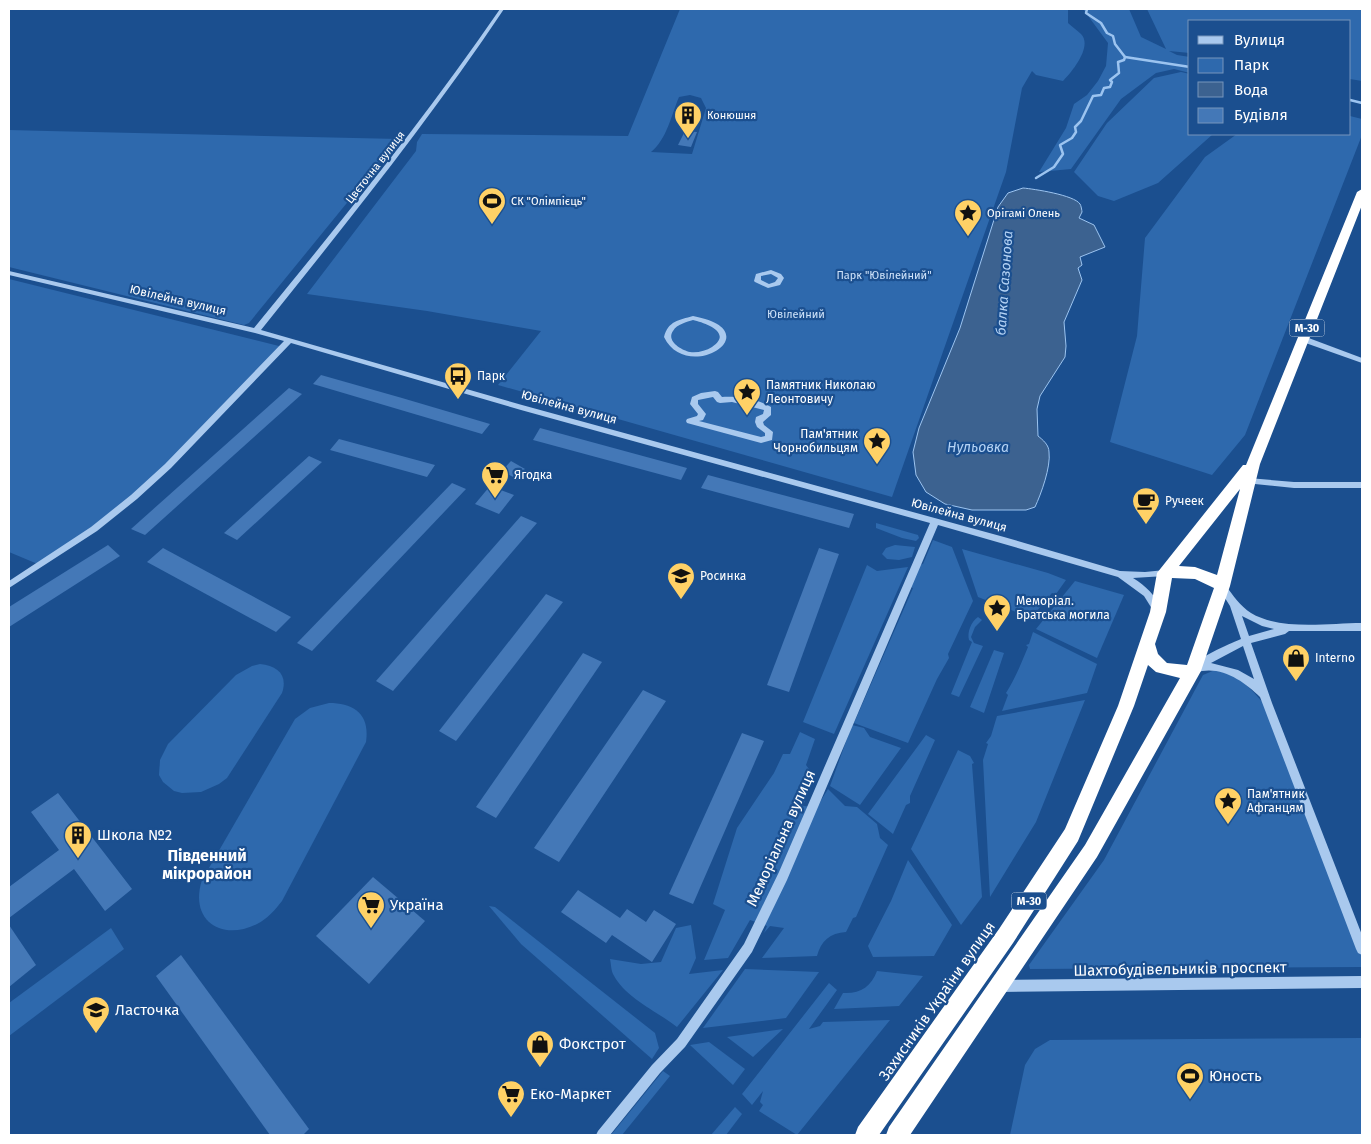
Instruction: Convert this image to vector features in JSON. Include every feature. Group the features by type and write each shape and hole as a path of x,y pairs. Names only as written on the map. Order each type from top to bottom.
{"highway":[{"name":"М-30","path":"898,1135 1091,851 1196,668 1222,586 1253,464 1362,192"},
{"name":"М-30","path":"1147,642 1158,612 1165,573 1253,464"},
{"path":"1165,573 1188,570 1197,572 1207,575 1222,586"},
{"path":"1147,642 1147,652 1154,662 1166,670 1180,673 1196,668"},
{"name":"Захисників України вулиця","path":"866,1135 1006,936 1072,835 1126,706 1147,642"}],"street":[{"name":"Цвєточна вулиця","path":"256,331 402,151 502,9"},
{"name":"Ювілейна вулиця","path":"9,273 256,331 1120,574 1144,575 1165,573"},
{"path":"687,320 706,320 716,324 722,331 723,339 718,347 709,352 696,354 684,353 674,348 668,341 667,333 672,326 687,320"},
{"path":"1303,339 1362,361"},
{"path":"9,585 94,529 134,497 168,466 289,341"},
{"path":"714,394 720,400 732,398 766,408 768,413 759,419 758,423 769,432 770,436 766,440 761,440 690,421 697,420 701,416 701,411 694,402 700,396 714,394"},
{"path":"1248,481 1294,485 1362,485"},
{"name":"Меморіальна вулиця","path":"602,1135 656,1069 681,1043 748,948 783,876 935,522"},
{"name":"Ювілейна вулиця","path":"1120,574 1146,592 1155,601 1158,612"},
{"path":"1222,586 1234,605 1267,703 1362,949"},
{"path":"1234,605 1258,621 1281,628 1362,628"},
{"path":"1196,668 1226,649 1246,641 1282,631 1303,628"},
{"path":"1196,668 1219,667 1243,676 1262,693 1267,703"},
{"name":"Шахтобудівельників проспект","path":"999,986 1362,982"}],"green space":[{"path":"680,9 1068,9 1068,23 1084,39 1085,45 1080,59 1063,81 1036,75 1032,71 1022,88 1006,172 892,497 498,385 541,331 427,311 307,294 416,151 417,142 422,134 628,136","holes":["690,95 701,98 706,108 692,154 651,152 665,134 679,97"]},
{"path":"1083,9 1129,9 1141,37 1166,49 1147,9 1362,9 1362,81 1351,79 1351,20 1188,20 1188,53 1169,51 1177,55 1188,57 1188,72 1174,69 1156,73 1121,99 1071,169 1039,172 1066,128 1074,104 1087,95 1098,81 1106,66 1108,43"},
{"path":"1181,72 1188,74 1188,135 1212,135 1158,183 1114,201 1098,196 1074,172 1107,123 1154,78"},
{"path":"1351,116 1362,119 1362,135 1245,435 1212,475 1110,442 1137,336 1145,238 1205,157 1236,135 1351,135"},
{"path":"9,130 399,139 249,323 244,325 9,267"},
{"path":"9,279 283,347 134,497 40,565 9,552"},
{"path":"876,523 918,535 919,538 916,541 902,538 876,528"},
{"path":"933,540 952,547 973,601 948,654 949,658 937,679 908,743 854,723 913,588 911,587 919,565 923,564"},
{"path":"895,545 915,547 912,557 899,560 887,559 882,554 886,548"},
{"path":"962,549 1048,573 1066,580 1056,594 1052,593 1031,618 978,597"},
{"path":"867,565 877,571 908,567 834,734 803,722"},
{"path":"1075,581 1124,595 1097,658 1036,629"},
{"path":"978,617 982,620 975,627 971,637 974,643 983,646 959,697 951,694 972,642 969,640 970,627"},
{"path":"1033,632 1097,664 1087,693 1002,711 1008,695 1006,693"},
{"path":"994,650 1004,653 984,713 970,707"},
{"path":"260,664 272,667 280,672 284,681 284,687 227,778 201,792 182,793 174,791 163,782 159,775 160,760 168,744 236,675 252,666"},
{"path":"1215,670 1223,671 1238,678 1268,708 1362,949 1362,967 1030,969 1029,965 1104,860 1203,675"},
{"path":"1085,700 1036,822 990,897 983,760 988,744 986,743 991,736 997,716"},
{"path":"329,703 346,705 353,708 363,717 367,732 366,742 282,901 271,914 257,924 244,929 220,929 211,924 204,916 200,906 199,894 202,880 295,719 310,708"},
{"path":"852,725 864,728 870,737 901,748 860,805 830,786"},
{"path":"800,732 815,739 806,765 814,776 803,806 817,807 828,789 845,806 857,807 877,824 880,838 888,845 856,917 853,918 846,932 835,934 824,942 817,956 762,958 784,928 770,926 764,933 767,926 750,920 728,958 704,960 725,910 713,904 737,828 774,773 783,754 790,754"},
{"path":"926,735 935,740 910,796 910,803 906,805 893,834 868,814"},
{"path":"958,750 970,756 974,763 972,764 982,897 961,925 911,849"},
{"path":"908,860 952,925 934,956 873,957 868,946 891,901"},
{"path":"489,906 495,907 655,1033 659,1048 652,1059 521,944"},
{"path":"691,925 696,958 689,974 723,970 677,1027 626,991 613,974 610,959 641,964 661,962 676,928"},
{"path":"111,928 124,949 9,1036 9,1003"},
{"path":"745,969 819,972 786,1018 703,1028"},
{"path":"877,971 923,976 899,1006 834,1009 843,993 860,991 872,981"},
{"path":"829,983 837,990 809,1029 820,1026 823,1022 890,1020 797,1135 759,1111 763,1105 760,1102 763,1091 752,1105 742,1094"},
{"path":"783,1029 753,1057 727,1037"},
{"name":"Юность","path":"1362,1038 1362,1135 1010,1135 1025,1065 1035,1049 1050,1040"},
{"path":"709,1042 745,1069 733,1085 690,1045"},
{"path":"663,1071 670,1076 622,1135 611,1135"},
{"path":"735,1107 742,1114 726,1135 711,1135"}],"water":[{"name":"Нульовка","path":"1023,188 1053,193 1076,201 1082,210 1079,218 1094,225 1105,247 1080,257 1082,265 1078,268 1082,280 1064,322 1065,357 1040,396 1037,409 1038,436 1049,449 1049,458 1045,480 1035,507 1026,510 972,510 945,504 926,492 916,475 913,452 919,428 960,328 998,207 1008,193"}],"building":[{"name":"Конюшня","path":"685,131 697,132 691,147 678,145"},
{"path":"321,375 490,424 482,434 313,384"},
{"path":"289,388 302,394 145,535 131,529"},
{"path":"540,428 687,468 681,480 533,440"},
{"path":"339,439 435,465 427,477 330,450"},
{"path":"309,456 322,462 237,540 224,533"},
{"path":"511,461 525,469 515,478 502,471"},
{"path":"708,475 854,514 849,528 701,488"},
{"path":"452,483 466,489 312,651 297,643"},
{"name":"Ягодка","path":"490,486 514,495 499,514 475,504"},
{"path":"521,516 537,523 393,691 376,681"},
{"path":"108,545 120,556 9,627 9,607"},
{"path":"163,548 291,617 276,632 147,562"},
{"path":"819,548 839,554 789,692 767,685"},
{"path":"546,594 563,602 456,741 439,731"},
{"path":"583,653 602,662 496,818 476,807"},
{"path":"643,690 666,701 559,862 534,848"},
{"path":"742,733 764,741 693,904 669,894"},
{"name":"Школа №2","path":"58,793 132,889 105,911 74,869 9,918 9,887 59,850 31,812"},
{"name":"Україна","path":"373,877 425,921 369,984 316,936"},
{"path":"578,890 620,918 627,909 646,922 654,910 676,924 652,962 612,935 606,943 561,912"},
{"path":"9,925 36,965 9,987"},
{"path":"181,955 309,1129 303,1135 270,1135 156,976"}],"waterway":[{"name":"балка Сазонова","path":"1087,9 1086,13 1101,23 1107,33 1113,36 1115,44 1125,57"},
{"name":"балка Сазонова","path":"1036,178 1054,167 1063,154 1060,145 1072,138 1076,132 1075,127 1081,121 1093,96 1101,95 1104,88 1110,87 1112,82 1110,80 1119,73 1118,62 1124,60 1125,57"},
{"path":"1125,57 1188,67"},
{"path":"1351,100 1362,103"}],"place":[{"name":"Конюшня","path":"688,139"},
{"name":"СК \"Олімпієць\"","path":"492,225"},
{"name":"Орігамі Олень","path":"968,237"},
{"name":"Парк","path":"458,400"},
{"name":"Памятник Николаю Леонтовичу","path":"747,416"},
{"name":"Пам'ятник Чорнобильцям","path":"877,465"},
{"name":"Ягодка","path":"495,499"},
{"name":"Ручеек","path":"1146,525"},
{"name":"Росинка","path":"681,600"},
{"name":"Меморіал. Братська могила","path":"997,632"},
{"name":"Interno","path":"1296,682"},
{"name":"Пам'ятник Афганцям","path":"1228,825"},
{"name":"Школа №2","path":"78,859"},
{"name":"Україна","path":"371,929"},
{"name":"Ласточка","path":"96,1034"},
{"name":"Фокстрот","path":"540,1068"},
{"name":"Юность","path":"1190,1100"},
{"name":"Еко-Маркет","path":"511,1118"}],"district":[{"name":"Південний мікрорайон","path":"207,864"}],"park label":[{"name":"Парк \"Ювілейний\"","path":"884,275"},
{"name":"Ювілейний","path":"796,314"}]}
